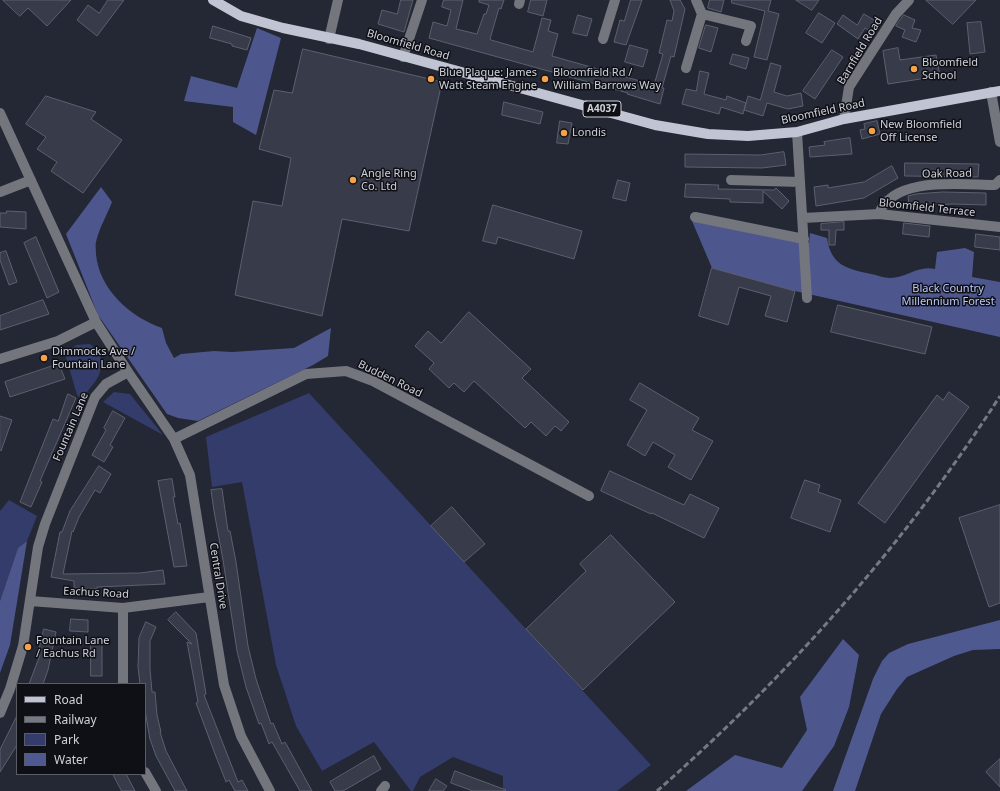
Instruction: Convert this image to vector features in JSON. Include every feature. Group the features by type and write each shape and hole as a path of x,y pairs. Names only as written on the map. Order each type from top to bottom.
{"main road":[{"name":"Bloomfield Road","path":"215,0 241,16 283,28 359,44 667,127 725,136 748,136 797,132 844,119 996,91"}],"street":[{"path":"330,39 338,0"},
{"path":"403,57 422,0"},
{"path":"603,39 614,0"},
{"path":"686,68 702,14 696,0"},
{"name":"Barnfield Road","path":"844,119 849,87 896,14 909,0"},
{"path":"702,14 751,26 746,41"},
{"path":"996,91 1000,142"},
{"path":"0,113 96,322 128,372"},
{"path":"797,132 807,298"},
{"path":"0,192 31,180"},
{"path":"731,180 800,182"},
{"name":"Oak Road","path":"879,214 882,207 894,196 910,187 931,184 995,185 1000,180"},
{"name":"Bloomfield Terrace","path":"803,218 879,214 1000,227"},
{"path":"695,218 804,239"},
{"path":"0,359 58,341 96,322"},
{"name":"Budden Road","path":"174,439 306,374 346,371 373,381 589,496"},
{"name":"Central Drive","path":"128,372 174,439 190,475 224,685 241,736 270,791"},
{"name":"Fountain Lane","path":"0,713 10,689 23,646 38,547 45,524 95,397 106,384 128,372"},
{"name":"Eachus Road","path":"30,601 123,608 209,597"},
{"path":"123,608 123,683"},
{"path":"146,774 156,791"}],"green space":[{"path":"257,28 281,38 256,135 233,122 233,107 184,101 191,76 237,88"},
{"path":"101,187 112,202 99,232 96,243 98,267 103,279 118,300 128,309 139,317 162,328 166,343 174,358 181,354 214,351 232,352 294,348 331,328 328,356 313,365 198,421 178,418 167,414 98,315 66,234"},
{"name":"Black Country Millennium Forest","path":"692,221 809,243 810,233 827,238 832,255 842,265 855,270 888,278 901,276 923,269 935,269 937,252 965,248 974,252 972,277 1000,282 1000,337 795,291 712,268"},
{"path":"90,344 100,353 101,368 94,383 82,399 77,395 65,354 76,345"},
{"path":"114,392 130,394 163,435 103,402"},
{"path":"309,393 651,765 617,791 507,791 503,790 503,776 453,757 420,777 413,791 411,791 374,742 322,771 296,726 276,665 242,482 212,487 206,437"},
{"path":"9,500 37,516 27,541 18,548 0,601 0,511"},
{"path":"27,541 10,645 0,673 0,601 18,548"},
{"path":"843,639 859,655 849,707 834,746 802,791 686,791 735,755 782,768 807,730 800,697"}],"water":[{"path":"1000,620 1000,649 973,650 954,656 907,677 897,689 881,714 855,791 833,791 873,679 882,661 889,653 908,644"}],"building":[{"path":"3,0 71,0 47,26 28,8 20,16"},
{"path":"108,0 124,0 97,36 77,20 88,5 99,13"},
{"path":"401,0 413,0 404,32 378,24 382,10 397,14"},
{"path":"444,0 463,0 456,29 477,34 489,5 479,2 479,0 504,0 501,9 499,8 490,39 491,40 533,52 542,18 551,20 548,31 558,34 552,56 654,85 663,54 659,53 667,20 672,21 674,11 670,0 680,0 685,9 674,57 671,56 662,88 664,88 660,104 627,94 628,93 429,38 433,22 447,26 451,10 442,7"},
{"path":"531,0 547,0 543,16 528,12"},
{"path":"631,0 642,0 626,45 614,42 620,20 624,21"},
{"path":"710,0 724,0 721,12 708,8"},
{"path":"732,0 771,0 768,11 779,14 767,60 754,57 765,11 732,3"},
{"path":"796,0 819,0 812,10"},
{"path":"926,0 976,0 953,24"},
{"path":"819,13 835,23 822,43 806,33"},
{"path":"864,14 879,23 873,33 865,28 858,39 837,24 843,15 857,25"},
{"path":"578,15 592,19 587,36 573,33"},
{"path":"904,15 915,20 912,28 921,30 916,42 902,37 905,30 896,26"},
{"path":"981,22 985,52 970,54 967,23"},
{"path":"706,25 718,28 711,52 699,48"},
{"path":"213,26 251,38 247,50 210,38"},
{"path":"630,45 648,50 643,67 625,62"},
{"path":"898,48 900,60 936,55 940,76 888,84 883,51"},
{"name":"Angle Ring Co. Ltd","path":"303,49 442,82 409,231 342,219 322,316 235,295 253,201 282,206 291,158 259,149 274,90 292,93"},
{"path":"832,50 843,57 815,99 803,91"},
{"path":"733,54 749,58 746,69 730,64"},
{"path":"771,63 781,66 774,92 787,96 801,93 803,106 788,109 767,103 763,116 744,110 748,96 760,100"},
{"path":"700,71 709,73 704,94 726,100 727,96 746,103 743,114 721,107 719,114 682,104 686,89 696,91"},
{"path":"46,96 96,112 91,119 122,140 83,193 51,171 57,162 37,149 46,137 26,124"},
{"path":"504,102 543,112 540,124 502,115"},
{"name":"Londis","path":"560,121 572,123 568,144 557,143"},
{"path":"877,121 880,134 862,139 860,130 865,129 864,124"},
{"path":"850,138 852,154 810,157 809,147 825,145 824,142"},
{"path":"784,152 786,165 762,168 685,167 685,154 760,155"},
{"path":"905,163 979,164 978,177 905,176"},
{"path":"892,166 898,178 864,198 816,206 814,187 828,185 828,188 864,182"},
{"path":"618,180 630,183 626,201 613,198"},
{"path":"686,184 719,185 718,189 774,190 776,188 789,201 782,209 763,191 763,203 730,202 730,199 685,197"},
{"path":"943,192 986,193 986,205 953,204 909,206 908,196"},
{"path":"493,205 582,231 574,259 498,237 496,244 483,241"},
{"path":"7,211 26,212 26,229 0,227 0,213 6,213"},
{"path":"844,222 844,230 836,230 835,245 829,245 829,230 821,230 821,224"},
{"path":"904,223 930,226 929,237 903,234"},
{"path":"976,234 1000,237 1000,250 975,247"},
{"path":"36,237 59,292 47,298 24,243"},
{"path":"6,251 17,282 9,285 0,260 0,253"},
{"path":"712,268 795,291 787,322 765,316 771,296 739,287 728,325 699,316"},
{"path":"43,300 49,314 0,330 0,316"},
{"path":"838,305 932,327 925,354 831,332"},
{"path":"469,312 531,369 522,378 569,422 561,431 555,426 546,436 531,422 525,428 474,381 464,392 454,383 449,388 429,369 434,363 415,346 428,331 441,343"},
{"path":"59,364 65,379 10,397 5,382"},
{"path":"640,383 699,418 692,430 713,441 691,480 668,467 675,455 653,442 645,456 627,445 647,410 630,400"},
{"path":"949,392 969,407 885,523 858,503 937,395 943,400"},
{"path":"68,394 76,398 40,481 42,482 31,507 20,502 53,419 58,421"},
{"path":"113,411 125,418 110,445 113,447 104,462 92,455 106,430 104,428"},
{"path":"0,416 12,420 1,451 0,450"},
{"path":"99,466 111,474 100,493 95,490 79,517 73,532 72,531 63,574 140,573 163,570 165,584 97,587 97,589 74,588 74,581 51,577 60,532 62,532 70,511"},
{"path":"610,471 684,505 690,494 719,508 704,538 601,491"},
{"path":"172,479 175,497 173,497 178,524 180,523 187,566 174,567 158,481"},
{"path":"805,480 820,485 818,492 841,500 830,532 791,518"},
{"path":"222,489 228,531 230,531 236,562 248,646 256,679 271,724 273,723 282,744 285,742 312,791 300,791 272,742 269,744 261,723 259,724 246,687 237,651 211,490"},
{"path":"1000,505 1000,603 989,607 959,518"},
{"path":"452,507 485,544 464,562 431,526"},
{"path":"611,535 675,602 583,690 526,629 586,571 580,564"},
{"path":"176,612 196,633 206,694 204,695 238,782 242,780 248,791 235,791 229,780 226,782 196,703 198,702 187,642 192,644 168,620"},
{"path":"71,619 88,620 88,632 70,631"},
{"path":"146,622 156,627 150,641 152,692 155,692 160,732 166,751 187,791 175,791 156,756 150,739 146,717 146,683 140,683 138,667 139,638"},
{"path":"44,629 56,632 48,670 43,683 29,683 40,655 38,655"},
{"path":"91,638 102,638 102,676 91,676"},
{"path":"16,718 16,747 0,772 0,750"},
{"path":"374,756 381,769 343,791 335,791 330,782"},
{"path":"1000,759 1000,787 986,772"},
{"path":"455,771 506,790 473,791 451,783"},
{"path":"114,775 127,775 135,791 122,791"},
{"path":"436,779 447,786 443,791 429,791"}],"railway":[{"path":"657,791 706,747 753,701 842,606 925,504 1000,396"}],"place":[{"name":"Bloomfield School","path":"914,69"},
{"name":"Blue Plaque: James Watt Steam Engine","path":"431,79"},
{"name":"Bloomfield Rd / William Barrows Way","path":"545,79"},
{"name":"New Bloomfield Off License","path":"872,131"},
{"name":"Londis","path":"564,133"},
{"name":"Angle Ring Co. Ltd","path":"353,180"},
{"name":"Dimmocks Ave / Fountain Lane","path":"44,358"},
{"name":"Fountain Lane / Eachus Rd","path":"28,647"}]}
